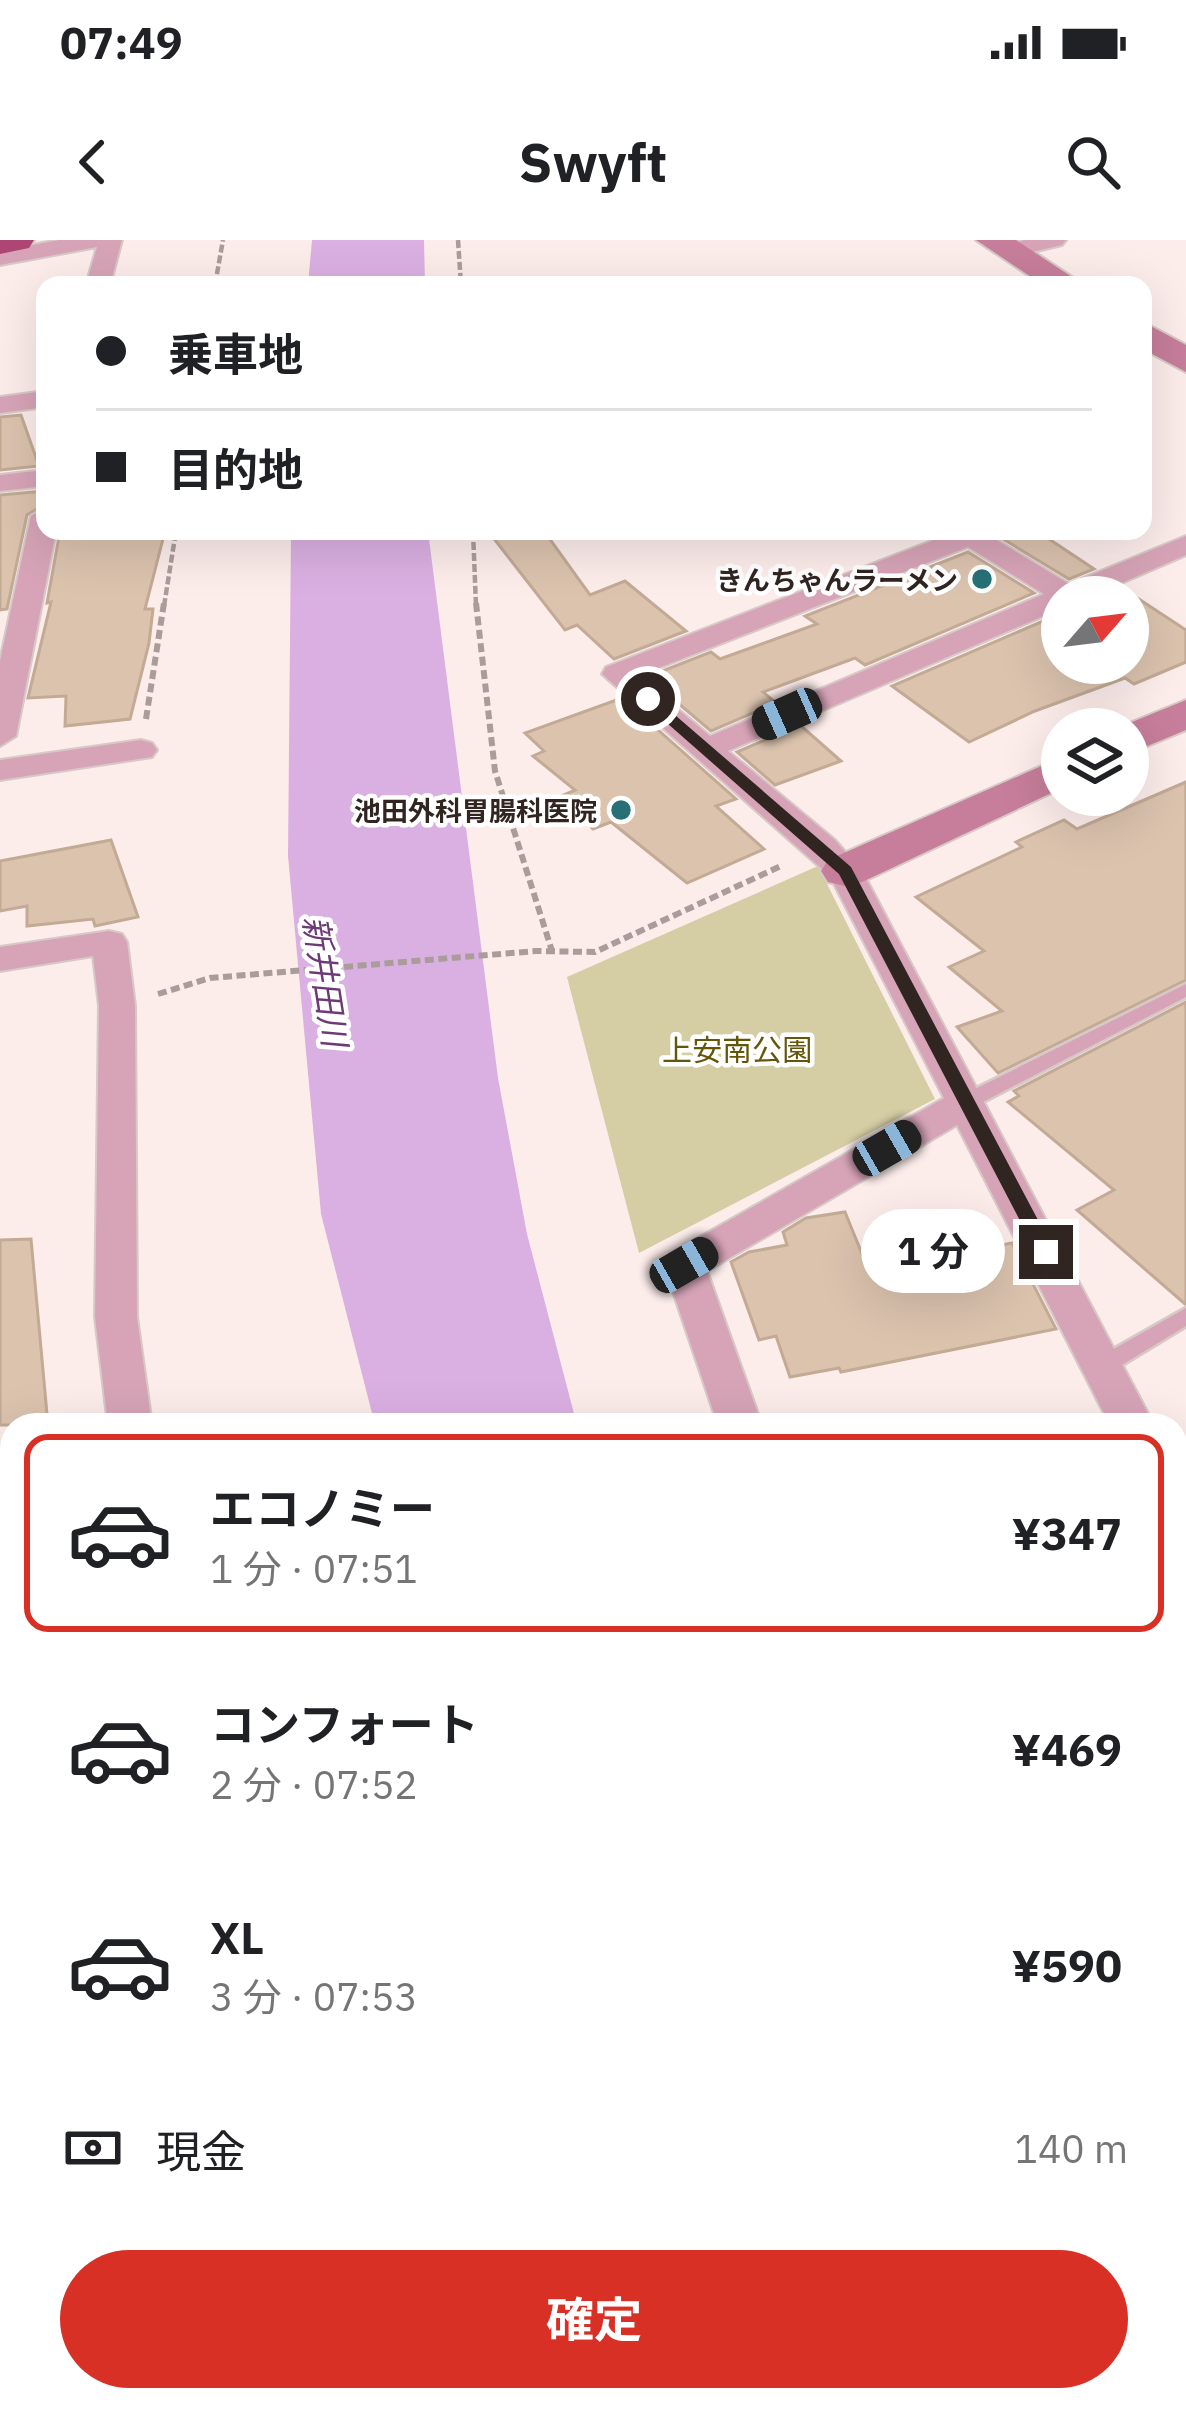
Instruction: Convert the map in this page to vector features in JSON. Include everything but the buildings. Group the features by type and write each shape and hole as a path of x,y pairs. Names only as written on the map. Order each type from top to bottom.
{"highway":[{"path":"0,243 16,240"}],"street":[{"path":"0,258 96,240"},
{"path":"100,276 110,240"},
{"path":"1002,245 1054,240"},
{"path":"1002,245 1052,276"},
{"path":"1152,339 1186,361"},
{"path":"0,405 36,401"},
{"path":"0,483 36,479"},
{"path":"0,736 40,540"},
{"path":"960,540 617,674 834,859 968,1101 1126,1413"},
{"path":"976,540 1041,580"},
{"path":"1109,576 1186,545"},
{"path":"708,748 1041,604"},
{"path":"1149,730 1186,713"},
{"path":"0,770 141,750"},
{"path":"834,859 1041,779"},
{"path":"0,959 109,943 116,1006 116,1317 128,1413"},
{"path":"736,1413 684,1265 968,1101"}],"lane":[{"path":"968,1101 1186,991"},
{"path":"1104,1364 1186,1316"}],"path":[{"path":"217,276 223,240"},
{"path":"458,240 460,276"},
{"path":"141,750 175,540"},
{"path":"473,540 478,647 495,771 552,951"},
{"path":"210,979 536,951 595,952 834,859"}],"green space":[{"name":"上安南公園","path":"818,866 935,1099 639,1253 567,977"}],"water":[{"path":"312,240 424,240 425,276 309,276"},
{"name":"新井田川","path":"291,540 429,540 498,1078 527,1234 574,1413 372,1413 321,1214 288,856"}],"place":[{"name":"きんちゃんラーメン","path":"982,579"},
{"name":"池田外科胃腸科医院","path":"621,810"}],"route":[{"path":"648,699 823,847 845,871 1046,1252"}]}
